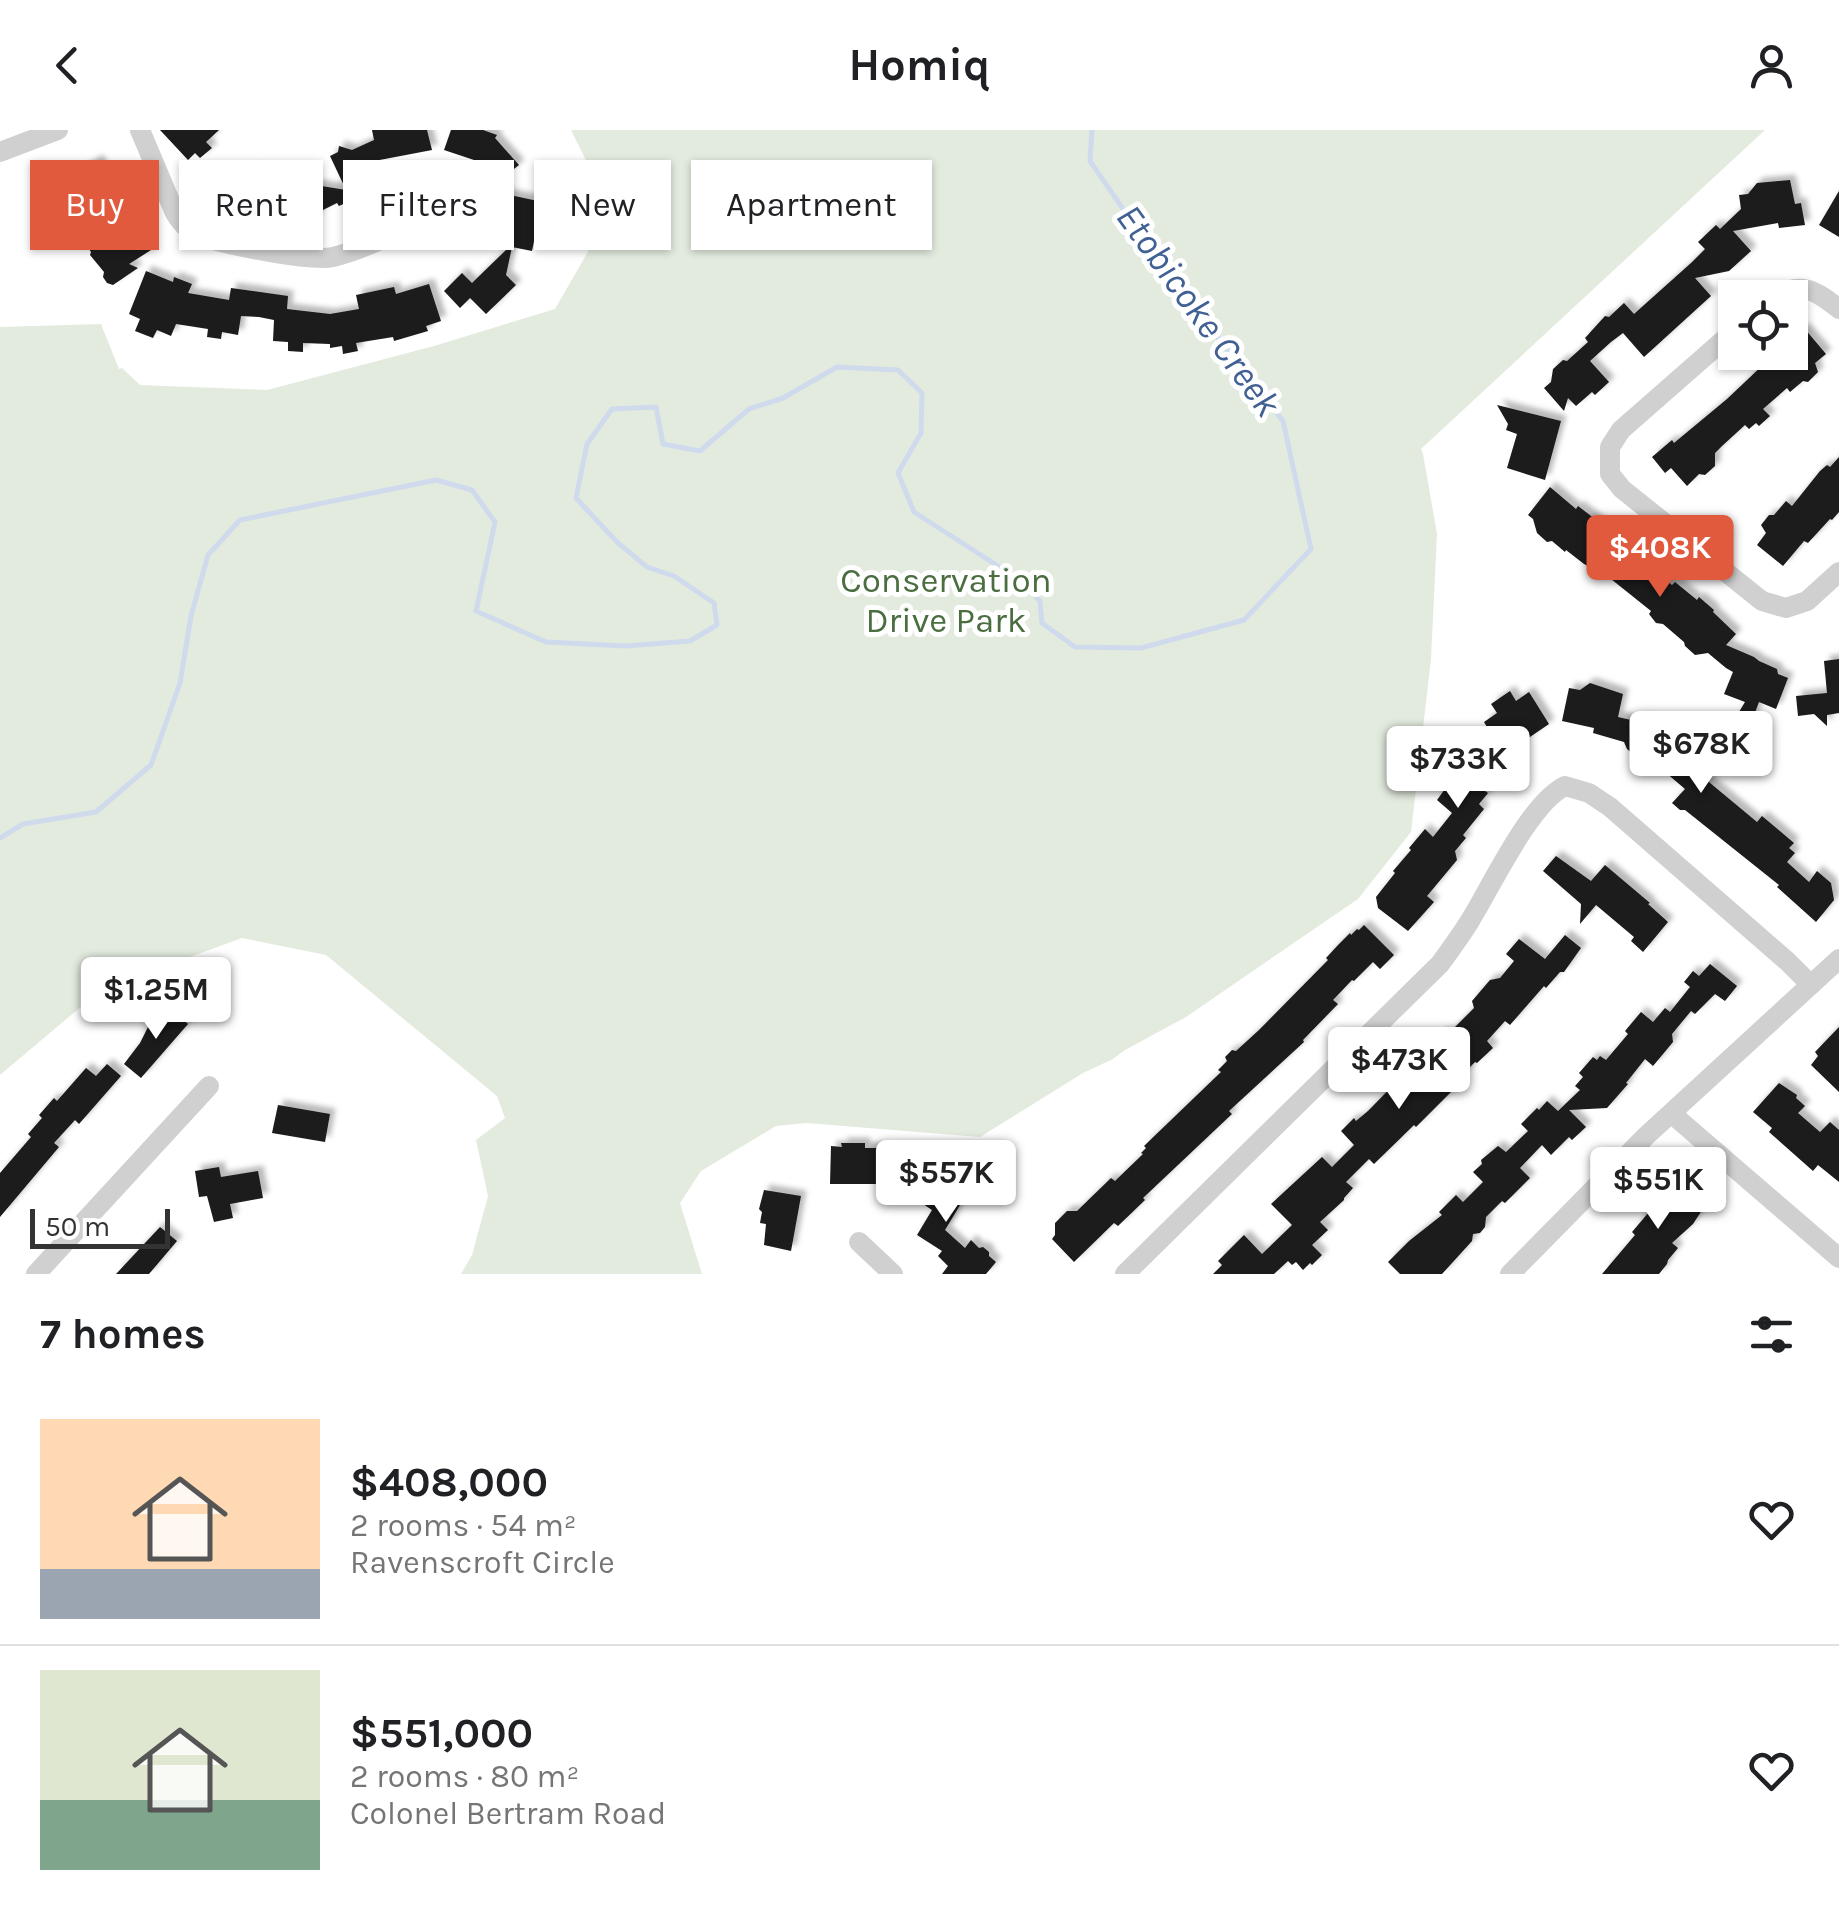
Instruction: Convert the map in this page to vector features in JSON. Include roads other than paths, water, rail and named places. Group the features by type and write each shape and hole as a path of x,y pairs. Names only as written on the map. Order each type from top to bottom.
{"street":[{"path":"0,152 58,130"},
{"path":"140,130 175,213 183,226 202,237 308,258 330,258 354,250"},
{"path":"1808,289 1839,310"},
{"path":"1718,345 1621,430 1610,447 1610,474 1622,489 1762,601 1786,608 1807,601 1839,572"},
{"path":"1125,1274 1440,964 1471,920 1518,837 1544,804 1565,786 1589,793 1610,807 1811,985"},
{"path":"1510,1274 1646,1136 1839,959"},
{"path":"36,1274 209,1086"},
{"path":"1672,1114 1839,1258"},
{"path":"859,1242 893,1274"}],"waterway":[{"name":"Etobicoke Creek","path":"0,838 23,824 96,812 151,765 180,683 191,616 208,555 240,520 436,480 472,490 495,522 476,611 546,642 626,646 690,641 717,625 714,603 674,576 647,567 576,498 587,444 612,409 656,407 663,444 700,451 749,409 783,398 837,367 898,370 922,393 921,433 898,473 914,512 1015,577 1040,601 1042,623 1075,647 1141,648 1244,620 1311,549 1283,421 1165,270 1090,161 1092,130"}],"park label":[{"name":"Conservation Drive Park","path":"946,600"}]}
